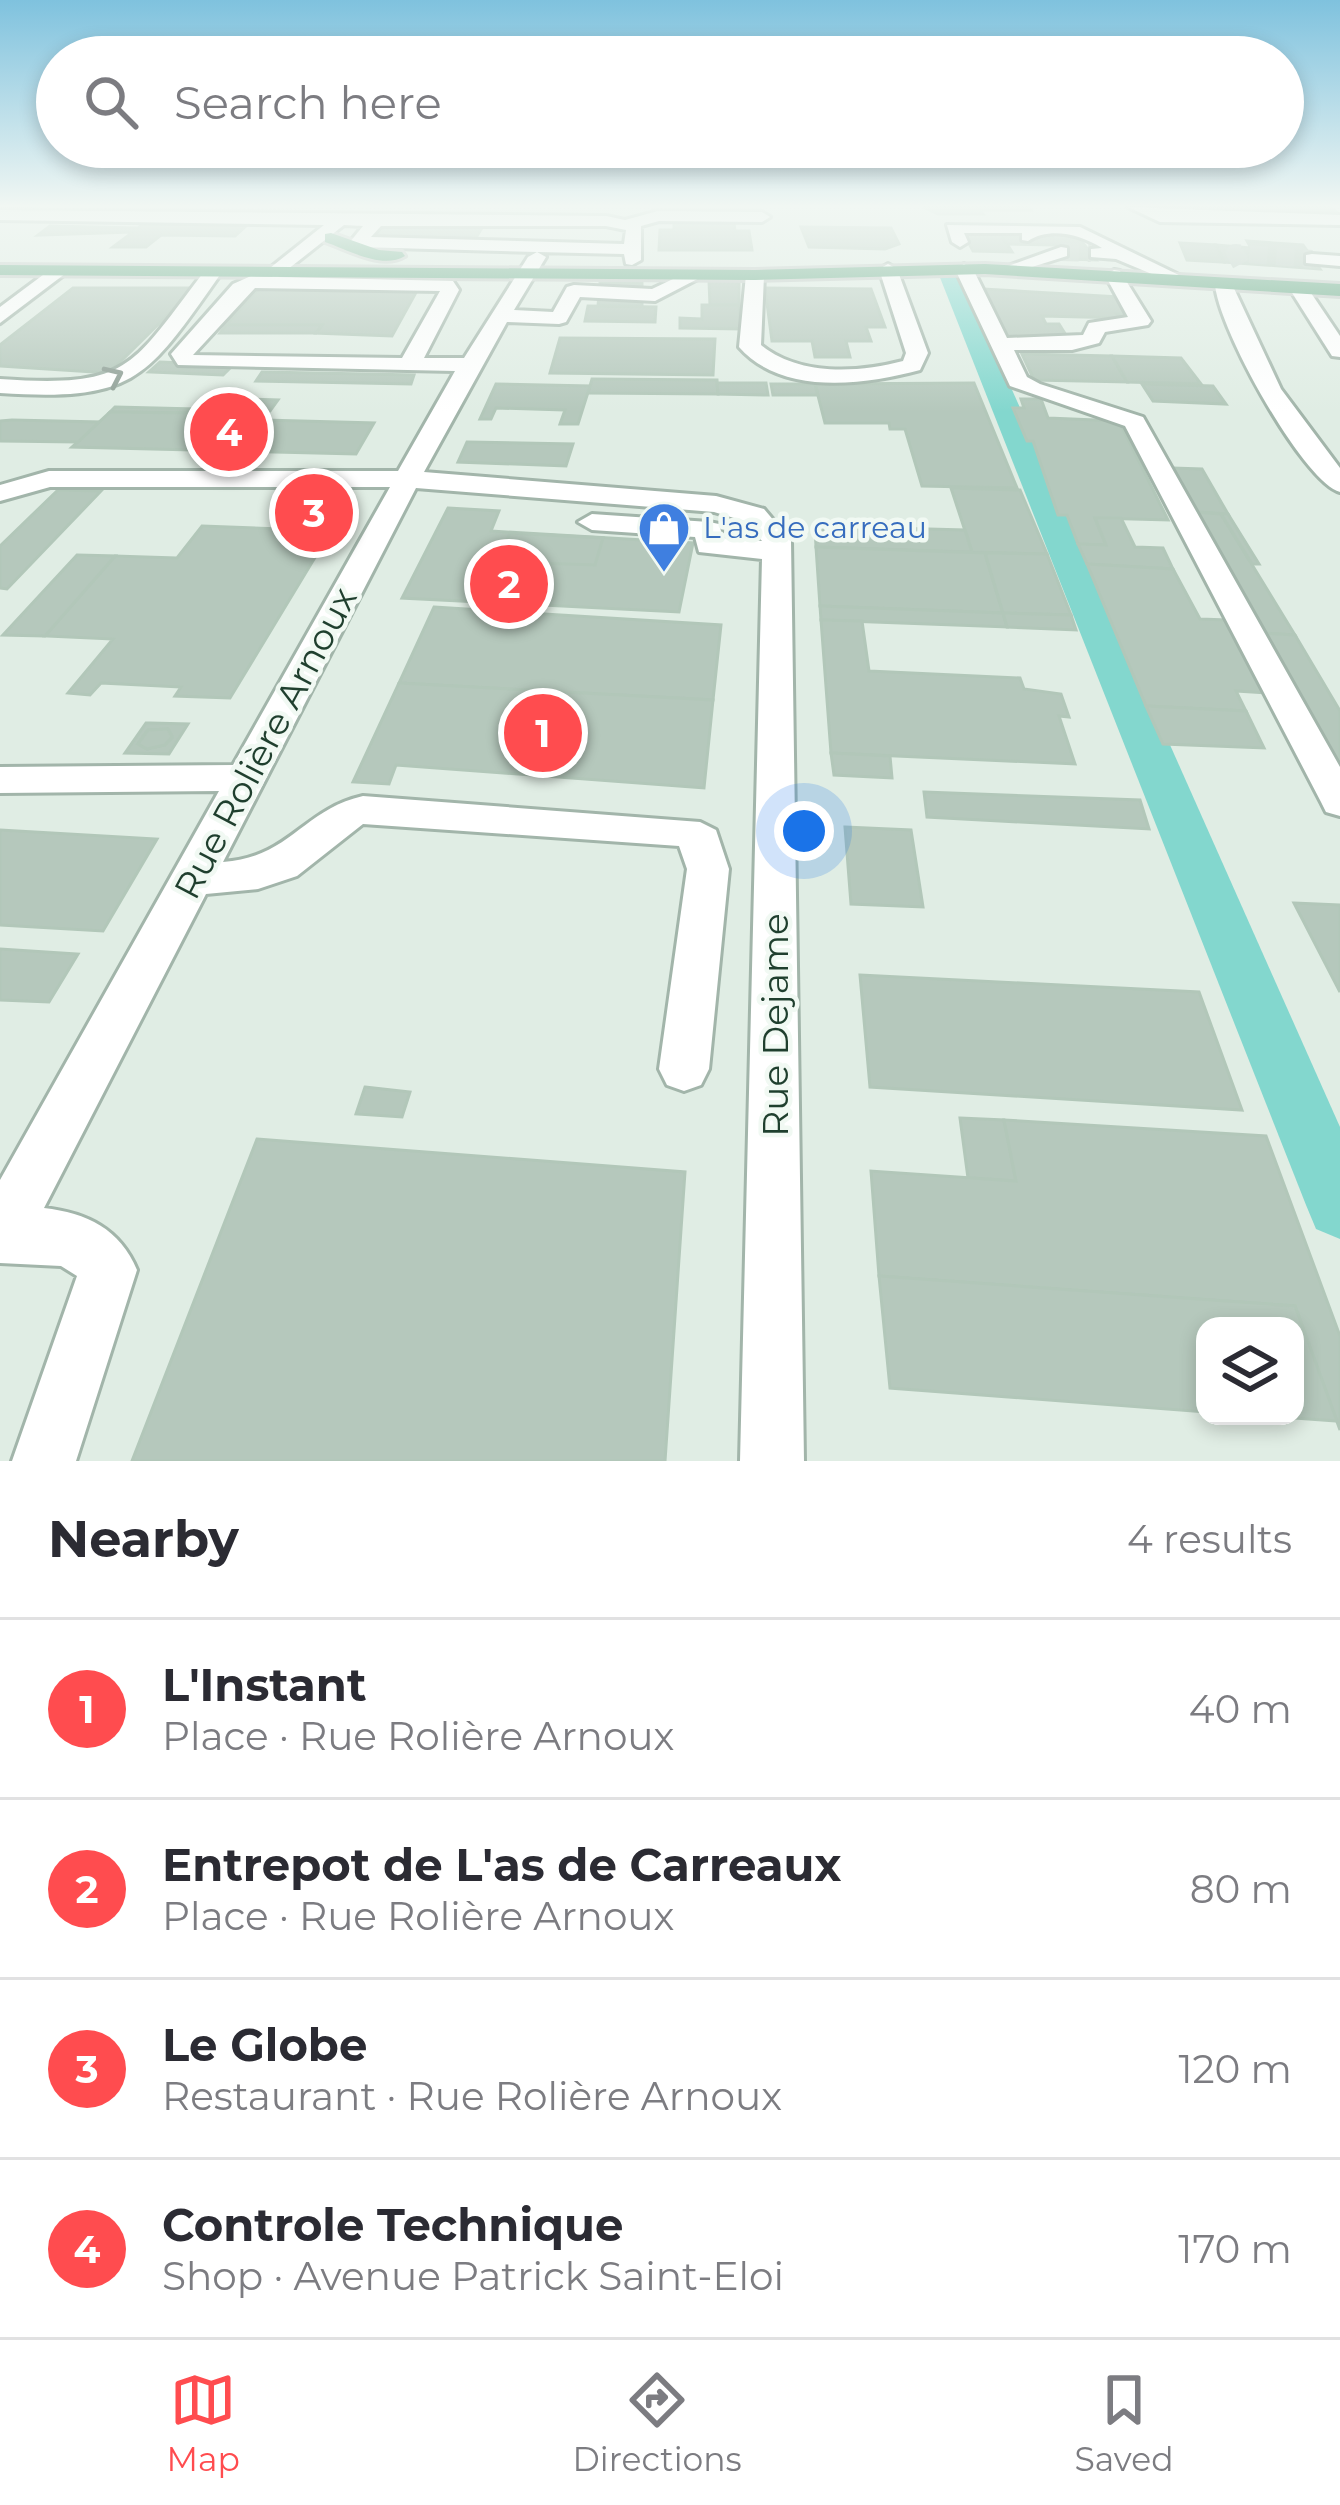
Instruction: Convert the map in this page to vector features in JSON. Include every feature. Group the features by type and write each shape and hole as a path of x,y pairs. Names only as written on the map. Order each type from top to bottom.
{"main road":[{"path":"459,275 479,315"},
{"path":"459,275 479,315"},
{"path":"479,315 561,275"},
{"path":"1174,275 1340,290"},
{"path":"479,315 579,283"}],"street":[{"path":"0,317 55,275"},
{"path":"0,386 90,386 119,379 146,356 210,275"},
{"path":"479,315 480,275"},
{"path":"479,315 504,275"},
{"path":"479,315 559,318 579,283 656,295 696,275"},
{"path":"754,275 750,346 761,359 783,368 823,374 890,373 912,365 916,353 890,275"},
{"path":"971,275 1018,381 1121,413 1135,422 1340,802"},
{"path":"1000,344 1072,344 1092,339 1096,327 1102,325 1136,324 1141,320 1121,275"},
{"path":"1211,275 1199,280 1284,416 1340,484"},
{"name":"Rue Rolière Arnoux","path":"256,282 446,285 479,315 191,361 182,354 240,288 256,282"},
{"path":"1298,288 1340,351"},
{"name":"Rue Rolière Arnoux","path":"0,1234 408,478 479,315"},
{"path":"0,493 49,479 408,478 716,504 754,514 778,541 777,551 709,546 709,530 592,521"},
{"name":"Rue Dejame","path":"772,1461 777,551"},
{"path":"0,780 246,778"},
{"path":"192,879 242,877 280,866 343,813 363,810 686,832 702,840 708,869 684,1070"},
{"path":"0,1234 73,1238 97,1250 108,1270 44,1461"}],"building":[{"path":"709,281 739,281 739,305 710,305"},
{"path":"600,283 642,283 642,306 598,306"},
{"path":"260,287 419,287 392,336 316,333 322,325 226,325"},
{"path":"73,288 195,288 109,373 0,366 0,345"},
{"path":"765,288 871,289 885,327 866,327 871,341 846,341 850,357 815,357 812,341 772,341"},
{"path":"983,289 1119,297 1127,314 1117,314 1121,318 1042,316 1046,324 1059,324 1069,340 1004,338"},
{"path":"702,305 739,305 741,329 680,328 680,318 702,319"},
{"path":"588,306 656,307 655,322 585,321"},
{"path":"226,325 322,325 316,333 220,333"},
{"path":"560,338 715,339 713,375 550,373"},
{"path":"1022,354 1112,356 1127,382 1034,380"},
{"path":"1112,356 1181,358 1201,384 1127,382"},
{"path":"160,362 233,365 223,375 149,372"},
{"path":"262,372 414,375 411,384 256,381"},
{"path":"592,379 717,380 718,394 588,393"},
{"path":"717,383 766,383 768,395 718,394"},
{"path":"974,383 1017,488 922,486 905,429 890,429 889,423 825,423 815,384"},
{"path":"496,384 590,386 578,424 560,424 565,410 496,408 491,419 480,419"},
{"path":"771,384 815,384 818,395 773,395"},
{"path":"1142,384 1213,386 1226,404 1153,401"},
{"path":"245,399 278,400 270,411 237,410"},
{"path":"1021,399 1041,399 1048,418 1119,421 1168,520 1095,518 1106,545 1078,544 1067,515 1058,515 1033,441 1027,441 1013,408 1024,408"},
{"path":"115,407 194,409 191,413 110,412"},
{"path":"110,412 374,423 356,454 72,447"},
{"path":"0,421 99,422 78,442 0,441"},
{"path":"467,442 573,444 566,466 458,462"},
{"path":"1172,468 1202,469 1228,514 1196,512"},
{"path":"951,488 1020,490 1047,554 972,552"},
{"path":"58,490 101,491 7,589 0,588 0,546"},
{"path":"448,508 499,511 491,531 693,543 679,612 402,598"},
{"path":"1196,512 1221,514 1295,635 1261,633"},
{"path":"1221,514 1228,514 1259,564 1252,564"},
{"path":"1095,518 1121,518 1135,547 1163,548 1173,569 1087,564 1078,544 1106,545"},
{"path":"202,526 331,531 230,698 175,696 181,687 101,683 90,695 68,693 113,639 45,636 115,556 177,558"},
{"path":"815,526 965,530 972,552 816,547"},
{"path":"510,533 603,538 595,565 539,563 521,604 481,602"},
{"path":"816,547 985,553 1003,613 820,606"},
{"path":"985,553 1047,554 1071,615 1003,613"},
{"path":"77,555 115,556 45,636 3,635"},
{"path":"1087,564 1173,569 1200,619 1227,620 1269,693 1236,691 1246,711 1146,706"},
{"path":"820,606 1003,613 1007,627 821,620"},
{"path":"434,607 721,625 713,700 399,683"},
{"path":"1003,613 1071,615 1076,630 1007,627"},
{"path":"821,620 862,621 869,671 1020,678 1024,689 1061,694 1069,717 1059,716 1075,764 831,753"},
{"path":"1262,633 1295,635 1340,711 1340,771"},
{"path":"399,683 713,700 704,788 396,765 389,784 353,782"},
{"path":"1146,706 1246,711 1264,748 1163,744"},
{"path":"146,723 188,724 169,754 125,753","holes":["168,729 172,737 165,745 147,749 138,744 148,730"]},
{"path":"168,729 172,737 165,745 147,749 138,744 148,730"},
{"path":"831,753 890,756 892,778 834,775"},
{"path":"924,792 1140,800 1149,829 927,817"},
{"path":"845,827 911,830 923,907 851,904"},
{"path":"0,830 157,839 103,931 0,925"},
{"path":"1294,903 1340,905 1340,992"},
{"path":"0,949 78,954 49,1002 0,1000"},
{"path":"860,975 1199,992 1242,1110 870,1087"},
{"path":"365,1087 410,1092 402,1117 356,1114"},
{"path":"960,1118 1004,1120 1016,1181 968,1178"},
{"path":"1004,1120 1266,1136 1340,1336 1340,1430 1304,1331 1304,1317 1299,1317 1295,1306 879,1276 871,1171 1016,1181"},
{"path":"257,1139 685,1172 665,1461 132,1461"},
{"path":"879,1276 1295,1306 1299,1317 1196,1317 1196,1411 890,1388"},
{"path":"1304,1331 1337,1421 1304,1419"}],"waterway":[{"path":"950,275 1340,1205"}],"place":[{"name":"Controle Technique","path":"229,432"},
{"name":"Le Globe","path":"314,513"},
{"name":"L'as de carreau","path":"664,574"},
{"name":"Entrepot de L'as de Carreaux","path":"509,584"},
{"name":"L'Instant","path":"543,733"}]}
